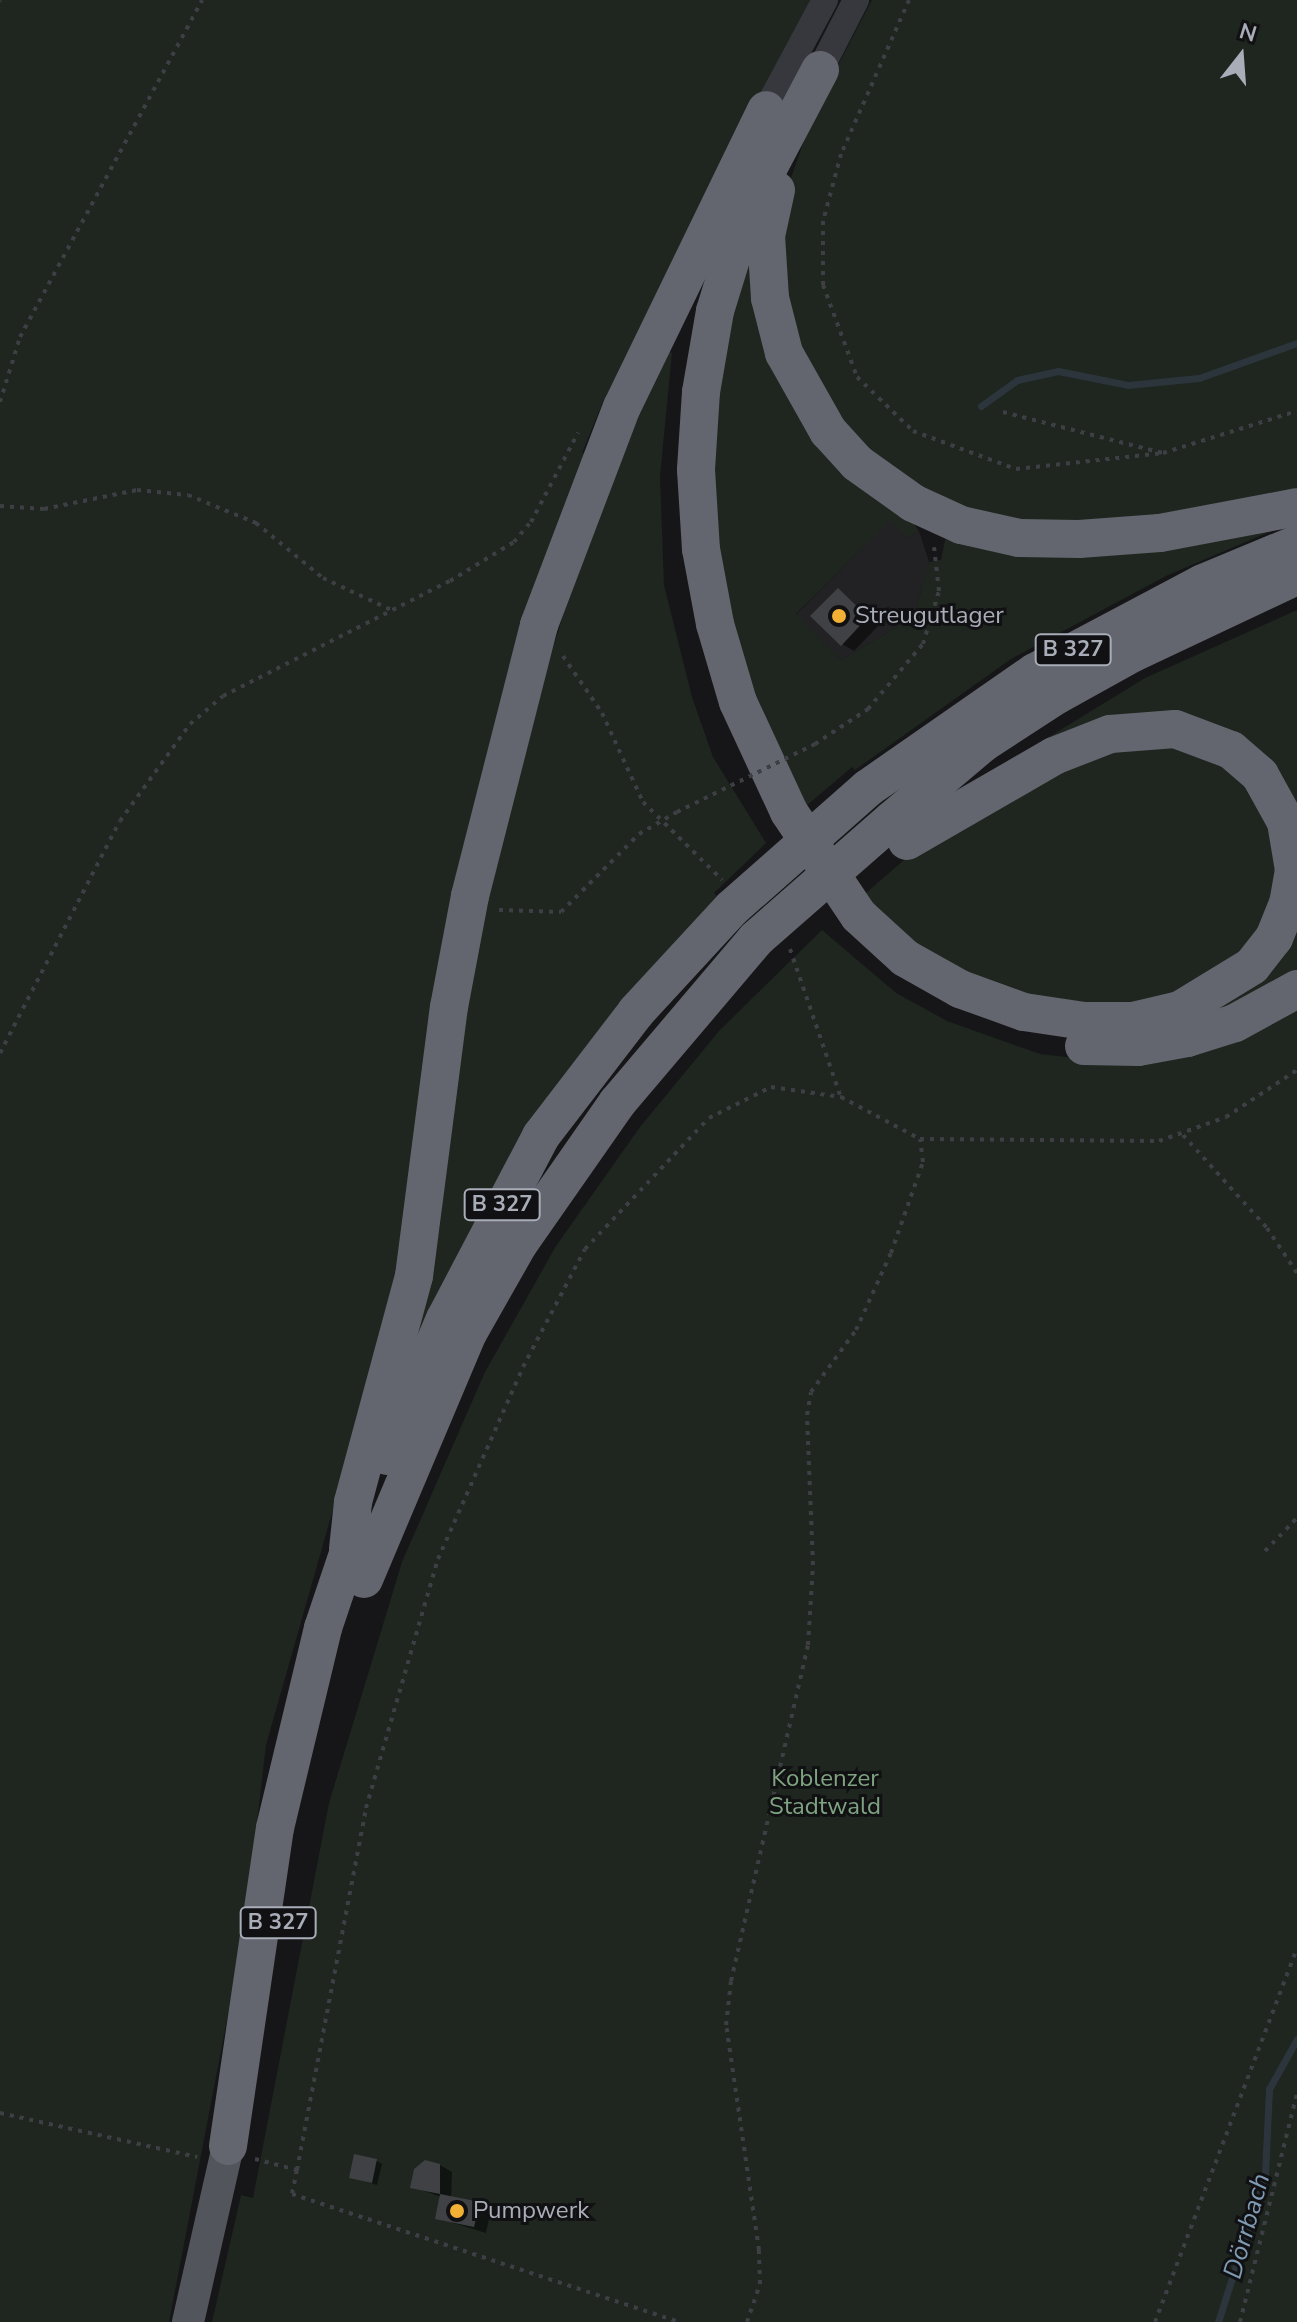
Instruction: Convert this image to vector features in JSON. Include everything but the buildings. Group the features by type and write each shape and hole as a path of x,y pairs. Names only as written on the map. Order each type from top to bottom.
{"highway":[{"path":"820,70 777,187 766,236 770,298 784,353 806,401 857,463 913,503 961,525 1019,538 1160,533 1297,507"},
{"path":"820,70 762,180 735,246 715,311 701,392 696,470 701,549 715,624 738,702 789,812 859,916 905,958 960,989 1024,1012 1084,1021 1133,1021 1180,1010 1252,966 1274,938 1288,904 1294,870 1286,822 1260,775 1231,750 1175,729 1110,734 1054,756 900,831"},
{"path":"348,1549 353,1502 414,1276 449,1007 469,903 500,763 539,625 622,407 766,110"},
{"path":"766,110 697,306 681,388 674,469 678,550 691,631 720,723 770,827 805,882 846,931 895,975 1020,1033 1080,1046 1138,1047 1235,1023 1297,989"},
{"name":"B 327","path":"227,2155 275,1828 348,1549 445,1319 541,1136 636,1012 732,900 868,788 955,724 1062,656 1203,583 1297,544"},
{"name":"B 327","path":"227,2155 346,1632 375,1550 468,1333 571,1162 773,933 900,831 983,743 1057,695 1188,625 1297,576"}],"main road":[{"name":"B 327","path":"188,2322 227,2155"}],"street":[{"path":"766,110 825,0"},
{"path":"820,70 856,0"}],"path":[{"path":"0,402 20,337 202,0"},
{"path":"909,0 841,154 823,221 823,285 857,377 913,431 1016,469 1163,453 1297,411"},
{"path":"1003,412 1163,453"},
{"path":"0,1053 120,821 190,724 223,696 391,610 523,534 574,436 585,426"},
{"path":"0,506 44,509 137,490 188,495 256,523 323,578 391,610"},
{"path":"469,903 524,912 561,912 659,820 815,744 868,709 923,644 939,591 931,537"},
{"path":"539,625 585,684 643,802 732,900"},
{"path":"773,933 795,954 841,1097"},
{"path":"680,2322 292,2194 366,1808 438,1559 523,1367 585,1249 709,1118 771,1087 841,1097 920,1139 1159,1141 1183,1135 1226,1117 1297,1070"},
{"path":"1183,1135 1267,1228 1297,1273"},
{"path":"747,2322 760,2284 759,2250 726,2025 731,1981 808,1645 813,1565 807,1415 811,1392 856,1330 891,1253 923,1162 920,1139"},
{"path":"1265,1551 1297,1518"},
{"path":"1155,2322 1297,1949"},
{"path":"1240,2322 1297,2094"},
{"path":"0,2113 246,2157 297,2170"}],"shaded area":[{"path":"890,520 907,538 919,531 929,562 914,617 841,660 796,615"}],"green space":[{"path":"0,0 811,0 617,395 604,399 582,453 593,452 394,1295 266,1745 245,1926 169,2322 0,2322"},
{"path":"872,0 1297,0 1297,491 1198,513 1033,524 943,502 878,460 824,398 784,309 784,198 815,109"},
{"path":"755,215 759,300 919,531 907,538 890,521 796,614 841,660 914,617 929,562 941,560 947,531 1295,521 1166,576 1011,659 855,770 852,767 799,812 723,624 705,446"},
{"path":"665,350 672,353 660,476 664,585 692,697 713,757 766,843 714,893 718,897 414,1353 440,1226 462,1005 515,772 573,583"},
{"path":"1297,610 1297,825 1238,743 1044,740 1145,678"},
{"path":"1128,739 1218,752 1276,819 1274,912 1229,973 1125,1012 969,983 858,900 927,840"},
{"path":"1297,895 1297,981 1280,992 1187,1018"},
{"name":"Koblenzer Stadtwald","path":"822,930 896,993 947,1021 1040,1054 1075,1058 1297,1002 1297,2322 212,2322 241,2195 253,2198 329,1803 402,1562 485,1372 556,1246 640,1127 719,1031"}],"waterway":[{"path":"981,406 1017,380 1058,371 1128,385 1199,378 1297,343"},
{"name":"Dörrbach","path":"1218,2322 1265,2174 1269,2089 1297,2039"}],"place":[{"name":"Streugutlager","path":"839,616"},
{"name":"Pumpwerk","path":"457,2211"}]}
